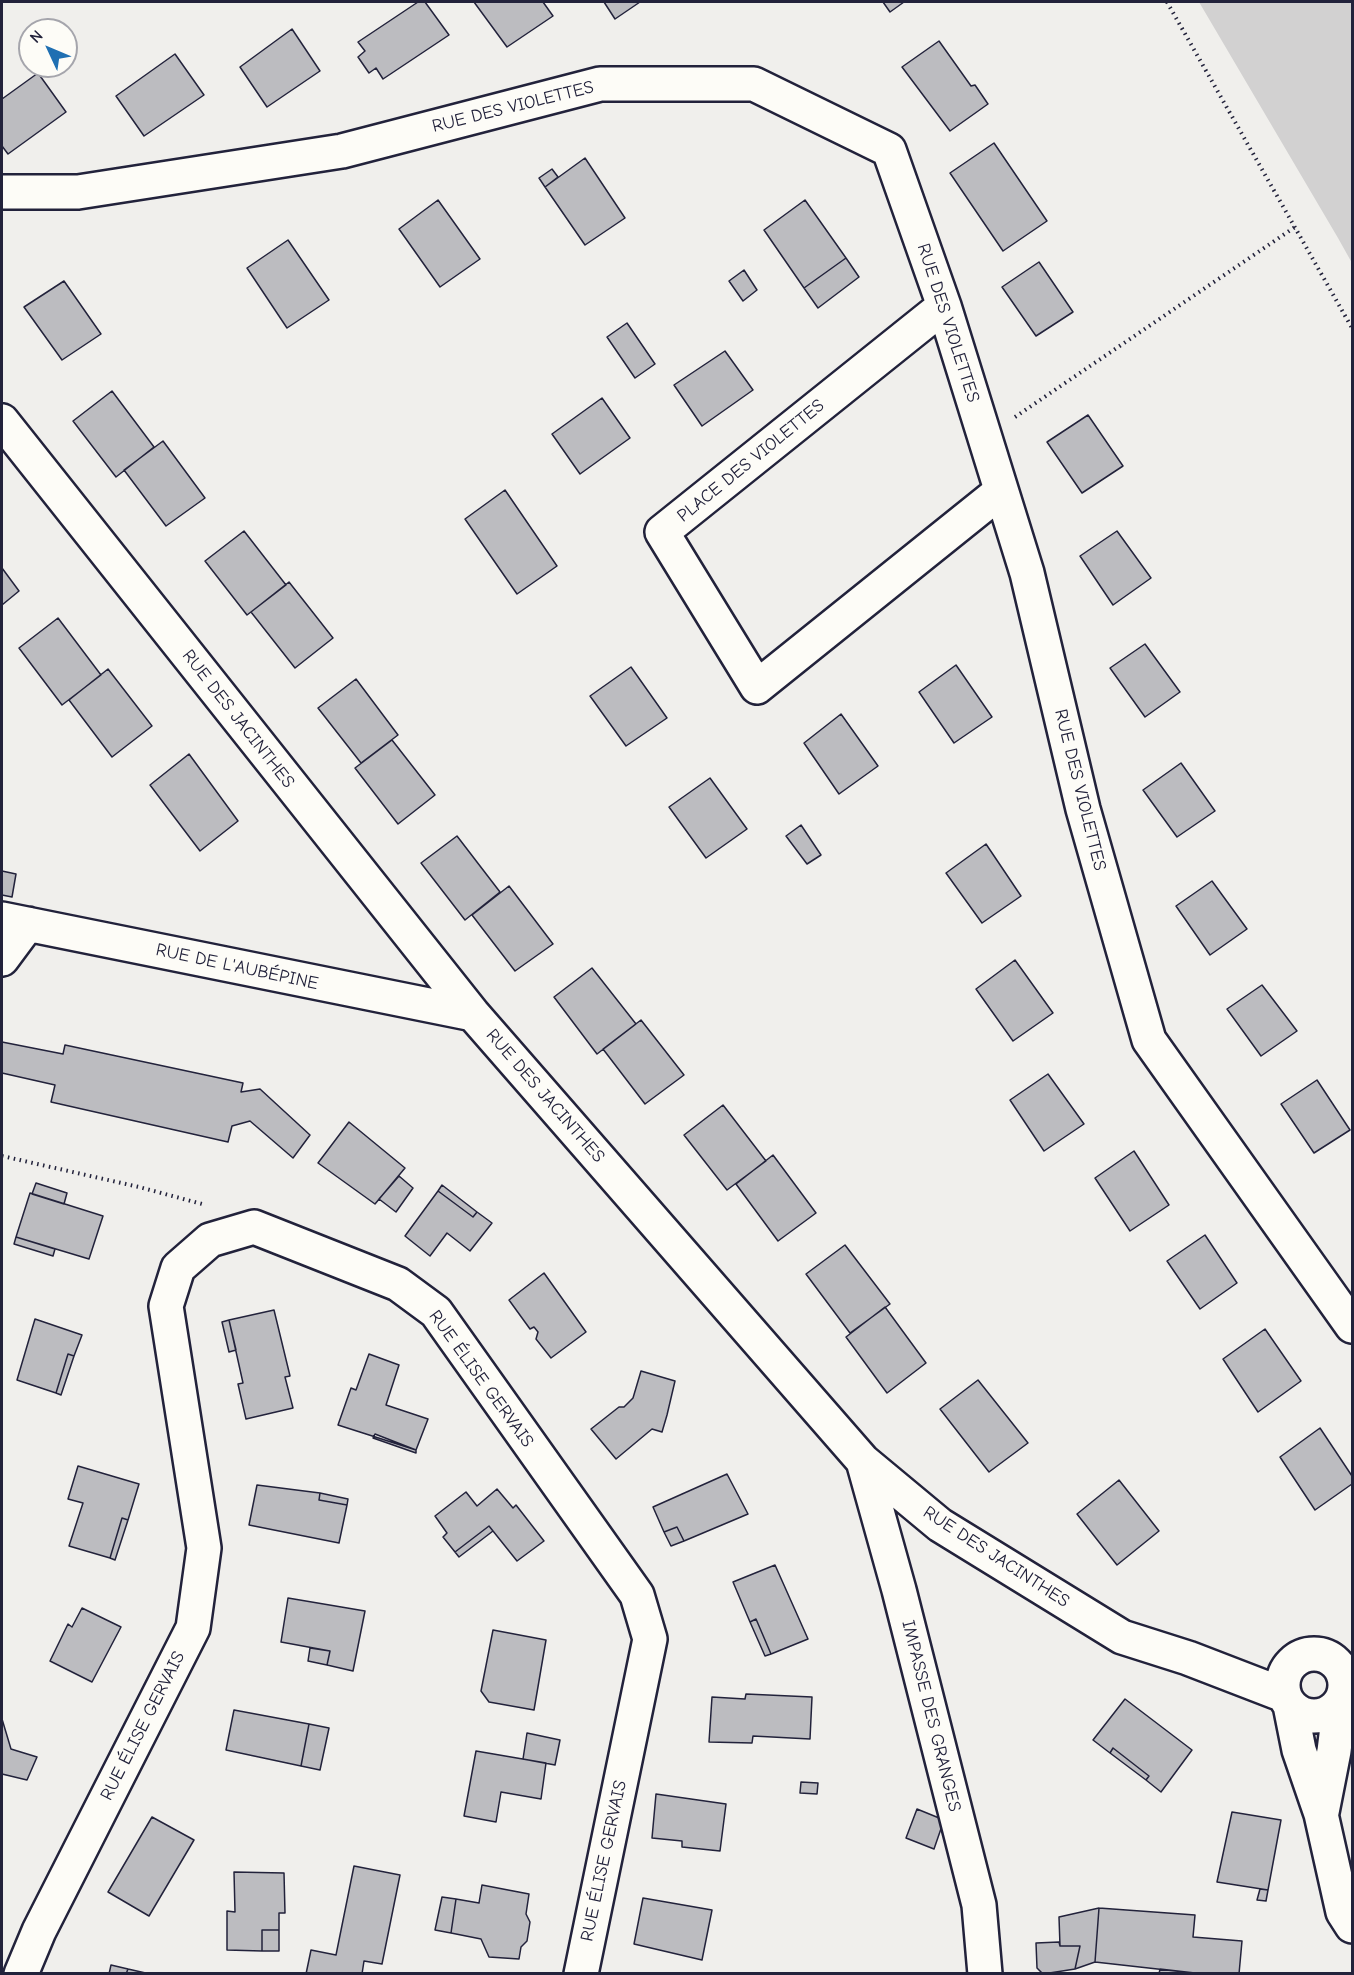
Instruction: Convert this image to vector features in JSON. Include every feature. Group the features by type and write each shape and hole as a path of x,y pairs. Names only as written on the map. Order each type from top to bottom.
{"street":[{"name":"RUE DES VIOLETTES","path":"2,192 78,192 342,151 600,84 754,84 889,150 944,306 1027,573 1083,809 1149,1040 1353,1326"},
{"name":"PLACE DES VIOLETTES","path":"944,306 663,532 757,687 1001,490"},
{"name":"RUE DES JACINTHES","path":"2,421 473,1014 863,1461 940,1525 1122,1637 1188,1658 1287,1700"},
{"name":"RUE DE L'AUBÉPINE","path":"15,921 473,1014"},
{"path":"2,959 15,921"},
{"name":"RUE ÉLISE GERVAIS","path":"21,1974 39,1932 193,1628 204,1548 166,1306 177,1268 210,1240 254,1227 398,1284 436,1312 637,1595 651,1640 581,1974"},
{"name":"IMPASSE DES GRANGES","path":"863,1461 899,1590 979,1905 985,1974"},
{"path":"1343,1670 1312,1654 1292,1663 1284,1676 1287,1700 1299,1750 1321,1814 1342,1912 1353,1926"},
{"name":"RUE DES JACINTHES","path":"1188,1658 1292,1663"},
{"path":"1287,1700 1306,1716 1321,1716 1332,1711 1343,1670"},
{"path":"1321,1814 1334,1751 1343,1670"}],"path":[{"path":"1167,2 1353,328"},
{"path":"985,438 1295,227"},
{"path":"2,1156 139,1187 219,1209 254,1227"}],"shaded area":[{"path":"1199,2 1352,2 1352,263 1338,238"}],"building":[{"path":"418,2 425,2 449,35 383,79 376,68 369,73 358,57 365,51 358,42"},
{"path":"474,2 543,2 553,16 507,47"},
{"path":"604,2 640,2 615,19"},
{"path":"883,2 904,2 890,12"},
{"path":"292,29 320,71 267,107 240,67"},
{"path":"939,41 971,86 975,85 988,104 950,131 902,67"},
{"path":"175,54 204,95 144,136 116,96"},
{"path":"31,78 42,78 66,112 8,154 2,146 2,99"},
{"path":"994,143 1047,221 1003,251 950,173"},
{"path":"585,158 625,218 585,245 545,187"},
{"path":"552,169 558,177 545,187 539,178"},
{"path":"438,200 480,259 440,287 399,229"},
{"path":"805,200 846,258 804,288 764,230"},
{"path":"288,240 329,300 287,328 247,268"},
{"path":"846,258 859,277 818,308 804,288"},
{"path":"1039,262 1073,312 1036,336 1002,287"},
{"path":"744,270 757,290 743,301 729,281"},
{"path":"64,281 101,334 62,360 24,307"},
{"path":"627,323 655,364 635,378 607,337"},
{"path":"725,351 753,390 702,426 674,385"},
{"path":"112,391 154,447 116,477 73,421"},
{"path":"602,398 630,438 580,474 552,434"},
{"path":"1088,415 1123,466 1082,493 1047,442"},
{"path":"163,441 205,498 166,526 124,470"},
{"path":"505,490 557,566 517,594 465,519"},
{"path":"244,531 286,585 247,615 205,561"},
{"path":"1117,531 1151,578 1113,605 1080,556"},
{"path":"2,568 19,591 2,605"},
{"path":"289,582 333,638 295,668 251,612"},
{"path":"58,618 101,675 62,705 19,648"},
{"path":"1145,644 1180,692 1145,717 1110,668"},
{"path":"956,665 992,717 954,743 919,692"},
{"path":"631,667 667,718 626,746 590,696"},
{"path":"108,669 152,726 112,757 69,700"},
{"path":"356,679 398,735 361,763 318,708"},
{"path":"841,714 878,766 839,794 804,743"},
{"path":"392,740 435,795 398,824 355,768"},
{"path":"189,754 238,821 200,851 150,785"},
{"path":"1181,763 1215,811 1177,837 1143,790"},
{"path":"710,778 747,829 706,858 669,807"},
{"path":"801,825 821,855 807,864 786,836"},
{"path":"457,836 500,892 465,920 421,863"},
{"path":"986,844 1021,896 982,923 946,873"},
{"path":"2,871 16,874 12,897 2,895"},
{"path":"1212,881 1247,929 1210,955 1176,906"},
{"path":"509,886 553,944 515,971 472,915"},
{"path":"1015,960 1053,1013 1013,1041 976,989"},
{"path":"592,968 636,1024 597,1054 554,997"},
{"path":"1262,985 1297,1031 1261,1056 1227,1009"},
{"path":"641,1020 684,1075 645,1104 603,1049"},
{"path":"2,1042 63,1054 65,1045 243,1083 241,1092 260,1089 310,1135 293,1158 250,1121 232,1126 228,1142 51,1102 55,1085 2,1073"},
{"path":"1048,1074 1084,1124 1044,1151 1010,1100"},
{"path":"1317,1080 1350,1130 1314,1153 1281,1104"},
{"path":"723,1105 766,1161 727,1190 684,1135"},
{"path":"349,1122 405,1168 375,1204 318,1163"},
{"path":"1134,1151 1169,1205 1130,1231 1095,1178"},
{"path":"773,1155 816,1213 778,1241 736,1184"},
{"path":"399,1176 413,1188 396,1212 379,1199"},
{"path":"36,1183 67,1193 64,1204 32,1194"},
{"path":"442,1185 477,1212 473,1217 438,1191"},
{"path":"438,1191 473,1217 477,1212 492,1223 470,1251 447,1233 430,1256 405,1236"},
{"path":"30,1193 103,1216 89,1259 16,1237"},
{"path":"1205,1235 1237,1283 1200,1309 1167,1261"},
{"path":"16,1237 55,1249 53,1256 14,1244"},
{"path":"845,1245 890,1304 850,1333 806,1274"},
{"path":"544,1273 586,1332 551,1358 536,1339 538,1332 534,1327 530,1329 509,1300"},
{"path":"885,1307 926,1363 887,1393 846,1337"},
{"path":"274,1310 290,1376 285,1377 293,1408 246,1419 238,1384 243,1383 229,1320"},
{"path":"35,1319 82,1335 74,1356 68,1354 56,1393 17,1380"},
{"path":"229,1320 236,1350 229,1352 222,1322"},
{"path":"1265,1329 1301,1381 1258,1412 1223,1359"},
{"path":"68,1354 74,1356 61,1395 56,1393"},
{"path":"369,1354 399,1365 386,1405 428,1419 416,1450 338,1425 351,1388 356,1390"},
{"path":"641,1371 675,1381 667,1415 662,1432 652,1429 616,1459 591,1429 619,1407 624,1407 633,1398"},
{"path":"978,1380 1028,1443 989,1472 940,1409"},
{"path":"1320,1428 1352,1476 1352,1484 1315,1510 1280,1457"},
{"path":"375,1434 416,1450 416,1453 373,1438"},
{"path":"78,1466 139,1484 128,1520 122,1518 110,1558 69,1546 83,1503 68,1499"},
{"path":"727,1474 748,1514 684,1541 677,1527 664,1532 653,1507"},
{"path":"1119,1480 1159,1531 1117,1565 1077,1514"},
{"path":"257,1485 320,1493 319,1500 347,1505 339,1543 249,1525"},
{"path":"497,1489 513,1508 516,1505 544,1541 517,1561 489,1526 455,1552 443,1537 447,1533 435,1516 466,1492 477,1506"},
{"path":"320,1493 348,1499 347,1505 319,1500"},
{"path":"122,1518 128,1520 115,1560 110,1558"},
{"path":"489,1526 493,1531 459,1557 455,1552"},
{"path":"677,1527 684,1541 671,1546 664,1532"},
{"path":"775,1565 808,1639 771,1654 756,1619 750,1622 733,1582"},
{"path":"288,1598 365,1611 353,1671 327,1665 330,1651 281,1642"},
{"path":"82,1608 121,1627 92,1682 50,1661 68,1624 72,1627"},
{"path":"756,1619 771,1654 765,1656 750,1622"},
{"path":"493,1630 546,1640 534,1710 489,1702 481,1691"},
{"path":"310,1648 330,1651 327,1665 308,1661"},
{"path":"746,1694 812,1697 810,1739 753,1736 752,1743 709,1742 712,1697 745,1699"},
{"path":"1125,1699 1192,1750 1161,1792 1146,1780 1149,1776 1113,1748 1110,1753 1093,1740"},
{"path":"234,1710 309,1724 301,1766 226,1750"},
{"path":"2,1719 11,1749 37,1757 27,1780 2,1774"},
{"path":"309,1724 329,1728 320,1770 301,1766"},
{"path":"527,1733 560,1740 555,1765 523,1759"},
{"path":"1113,1748 1149,1776 1146,1780 1110,1753"},
{"path":"476,1751 546,1763 541,1799 501,1792 496,1822 464,1816"},
{"path":"801,1782 818,1783 817,1794 800,1793"},
{"path":"656,1794 726,1804 720,1851 682,1847 682,1841 652,1838"},
{"path":"917,1809 944,1820 934,1849 906,1838"},
{"path":"1232,1812 1281,1820 1268,1890 1217,1882"},
{"path":"152,1817 194,1840 149,1916 108,1892"},
{"path":"354,1866 400,1875 382,1964 364,1961 362,1974 306,1974 311,1950 336,1955"},
{"path":"234,1872 284,1873 285,1913 279,1913 279,1930 262,1930 262,1951 227,1950 227,1911 235,1912"},
{"path":"482,1885 529,1894 526,1914 530,1922 527,1941 521,1947 519,1959 489,1957 481,1939 451,1933 456,1899 479,1903"},
{"path":"1260,1889 1268,1890 1266,1901 1257,1900"},
{"path":"442,1897 456,1899 451,1933 435,1930"},
{"path":"643,1898 712,1910 702,1960 634,1944"},
{"path":"1099,1908 1095,1962 1075,1969 1080,1946 1060,1946 1059,1917"},
{"path":"1099,1908 1195,1915 1193,1937 1242,1941 1239,1974 1202,1974 1095,1962"},
{"path":"262,1930 279,1930 279,1951 262,1951"},
{"path":"1059,1942 1060,1946 1080,1946 1075,1969 1043,1974 1037,1968 1036,1943"},
{"path":"111,1965 128,1969 126,1974 109,1974"},
{"path":"128,1969 150,1974 126,1974"},
{"path":"1160,1969 1195,1973 1202,1974 1159,1974"}]}
